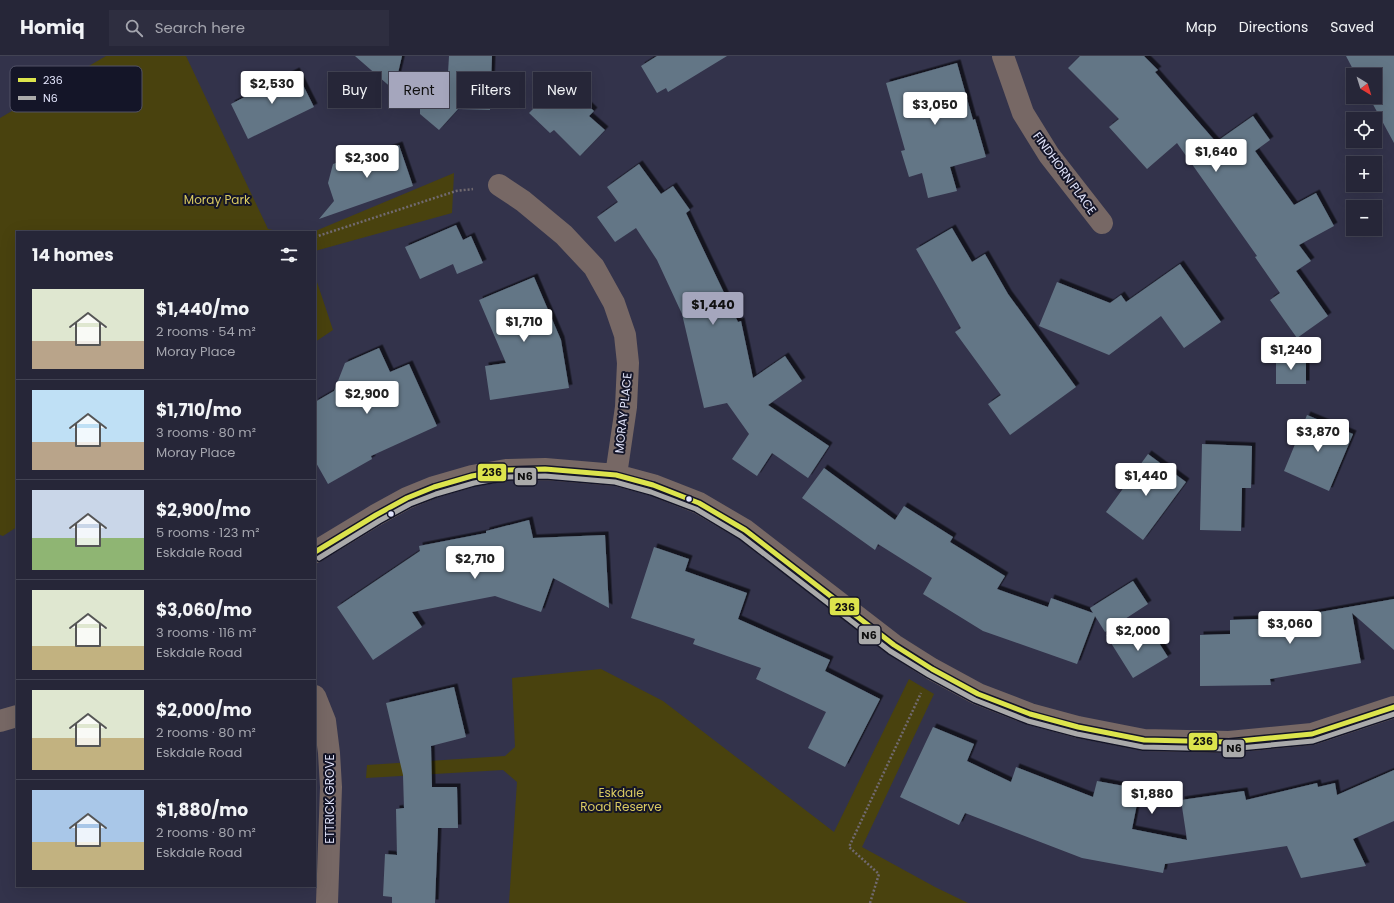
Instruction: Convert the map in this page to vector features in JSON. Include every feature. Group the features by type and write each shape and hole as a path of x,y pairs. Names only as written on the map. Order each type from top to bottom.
{"street":[{"name":"FINDHORN PLACE","path":"1003,56 1023,113 1048,155 1102,223"},
{"name":"MORAY PLACE","path":"499,185 523,201 564,234 594,266 614,303 625,335 628,363 626,407 616,475"},
{"path":"316,551 407,498 434,487 472,476 506,470 545,469 616,475 653,485 699,503 745,530 894,645 932,669 978,694 1030,714 1078,727 1144,740 1229,742 1312,734 1394,706"},
{"name":"ETTRICK GROVE","path":"316,698 325,721 331,787 327,903"},
{"path":"0,721 16,716"}],"path":[{"path":"316,237 456,191 499,185"},
{"path":"870,903 879,874 849,847 932,669"}],"green space":[{"name":"Moray Park","path":"106,56 186,56 268,229 277,231 16,231 16,528 3,536 0,535 0,118 10,112 142,112 142,66 89,66"},
{"path":"454,173 452,213 316,251 315,231"},
{"path":"316,279 333,330 316,341"},
{"name":"Eskdale Road Reserve","path":"601,669 663,701 834,832 909,679 934,694 862,847 935,887 968,903 509,903 517,782 503,770 366,778 367,765 505,756 515,747 512,678"}],"building":[{"path":"355,56 402,56 398,72 389,72 389,86 381,79 381,72 373,72"},
{"path":"449,56 492,56 491,72 457,72 457,108 490,108 490,110 458,109 439,130 420,114 420,108 449,108"},
{"path":"657,56 727,56 668,92 666,88 657,93 641,66"},
{"path":"1080,56 1144,56 1158,70 1155,72 1216,142 1253,116 1270,140 1255,151 1294,205 1316,193 1334,226 1299,245 1311,261 1296,271 1328,316 1297,338 1270,300 1280,293 1255,257 1257,256 1177,143 1147,169 1109,127 1119,119 1068,68"},
{"path":"1346,56 1394,56 1394,143 1382,121 1382,112 1377,112 1373,104 1382,104 1382,68 1352,68"},
{"path":"957,63 973,120 975,119 986,157 950,167 957,191 928,198 922,173 909,177 901,151 905,150 886,83"},
{"path":"296,71 314,107 248,139 231,104"},
{"path":"534,108 591,108 594,111 589,116 605,130 580,156 554,130 550,133 529,113"},
{"path":"399,145 413,186 319,219 334,201 328,183 333,164 353,157 354,161"},
{"path":"639,164 661,194 673,186 690,210 686,213 738,322 741,321 753,378 785,356 802,381 768,405 829,446 808,478 772,453 757,476 732,459 749,434 727,403 704,408 682,314 657,260 636,228 615,242 597,217 618,202 607,187"},
{"path":"456,225 463,240 471,236 483,263 457,274 453,264 420,279 405,247"},
{"path":"952,228 972,262 985,254 1008,294 1076,387 1010,435 988,404 1001,395 955,332 961,328 916,249"},
{"path":"1180,264 1221,322 1184,348 1161,316 1109,355 1039,326 1057,282 1110,303 1121,295 1126,302"},
{"path":"534,277 561,340 569,388 490,400 485,366 506,363 479,300"},
{"path":"379,348 390,372 409,364 437,426 371,456 372,459 328,484 316,463 316,401 334,391 345,363"},
{"path":"1276,358 1306,358 1306,384 1276,384"},
{"path":"1307,415 1353,434 1329,491 1284,471"},
{"path":"1202,444 1252,446 1251,488 1242,488 1241,531 1200,530"},
{"path":"1148,454 1186,482 1143,540 1106,512"},
{"path":"824,468 895,520 904,506 953,537 950,542 1005,576 997,589 1048,607 1051,598 1093,613 1090,608 1133,581 1148,604 1105,632 1095,616 1077,664 983,631 923,594 932,578 878,544 875,550 802,498"},
{"path":"529,520 533,538 605,535 609,608 553,578 541,612 495,596 412,612 422,627 373,660 337,607 420,551 419,546 486,533 486,531"},
{"path":"654,547 689,559 685,571 747,593 738,619 830,660 825,671 880,699 845,767 808,748 826,712 756,679 761,668 693,644 695,639 631,618"},
{"path":"1394,599 1394,650 1352,613 1361,663 1270,679 1271,685 1200,686 1200,635 1230,634 1230,620 1286,618"},
{"path":"1106,635 1154,635 1168,657 1133,678"},
{"path":"454,687 466,737 431,746 432,787 457,787 458,828 438,828 435,903 392,903 392,897 383,896 385,854 397,855 396,809 404,808 403,775 386,703"},
{"path":"933,727 974,744 967,761 1011,782 1016,767 1093,797 1097,781 1140,789 1132,829 1187,840 1181,800 1244,791 1246,800 1317,783 1318,787 1335,783 1337,795 1394,770 1394,821 1353,839 1366,866 1301,878 1287,846 1165,864 1163,873 1082,858 965,813 959,825 900,797"}],"transit line":[{"name":"236","path":"316,551 407,498 434,487 472,476 506,470 545,469 616,475 653,485 699,503 745,530 894,645 932,669 978,694 1030,714 1078,727 1144,740 1229,742 1312,734 1394,707"},
{"name":"N6","path":"319,558 379,521 410,504 436,494 474,483 507,477 545,476 615,482 651,492 696,509 741,536 890,651 929,675 975,700 1028,721 1077,734 1143,747 1229,749 1313,741 1394,714"}]}
